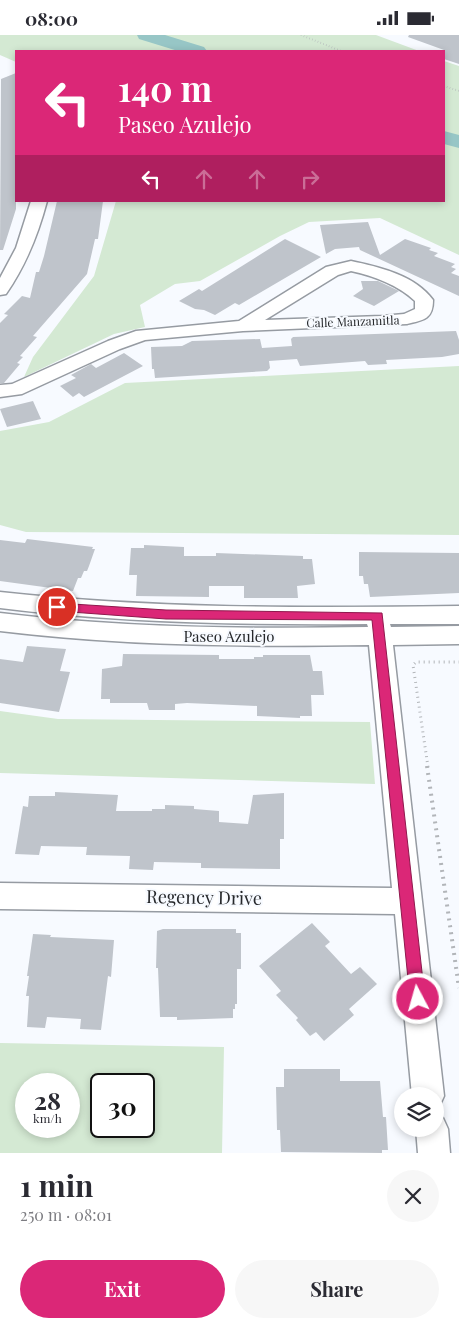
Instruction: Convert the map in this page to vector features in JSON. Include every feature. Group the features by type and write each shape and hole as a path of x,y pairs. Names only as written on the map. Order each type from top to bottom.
{"street":[{"path":"0,289 14,272 28,241 39,202"},
{"name":"Calle Manzamitla","path":"0,391 15,390 114,345 142,335 243,326 407,319 424,312 424,300 415,290 366,269 350,267 332,271 243,326"},
{"name":"Paseo Azulejo","path":"0,600 95,611 379,626 459,635"},
{"name":"Paseo Azulejo","path":"0,622 50,629 162,637 379,626 459,615"},
{"path":"379,626 427,1087"},
{"name":"Regency Drive","path":"0,896 407,901"},
{"path":"433,1137 434,1153"}],"path":[{"path":"301,35 338,50"},
{"path":"445,86 459,91"},
{"path":"459,662 416,662 413,665 459,988"}],"green space":[{"path":"0,35 376,35 416,50 15,50 15,62 0,55"},
{"path":"445,61 459,66 459,255 380,218 309,222 200,281 175,284 140,305 145,327 114,334 24,377 33,357 94,276 116,202 445,202"},
{"path":"459,366 459,535 26,532 0,525 0,431 49,422 125,383"},
{"path":"0,711 58,719 370,722 375,784 0,773"},
{"path":"0,1043 224,1047 222,1153 0,1153"}],"building":[{"path":"409,35 459,35 459,64 445,59 445,50 408,37"},
{"path":"15,73 16,209 3,250 0,250 1,79"},
{"path":"57,202 103,202 98,239 95,239 87,274 33,336 37,337 20,356 23,357 17,363 20,364 4,383 0,383 0,323 8,315 4,314 22,296 30,298 36,272 39,272"},
{"path":"368,222 380,255 405,239 431,248 429,250 438,253 434,256 455,264 451,267 456,269 451,273 459,276 459,296 360,250 359,247 335,249 326,254 320,225"},
{"path":"285,239 321,257 239,305 235,303 215,315 204,310 195,309 179,301 199,289 202,291"},
{"path":"361,281 378,281 399,291 374,306 353,296 363,289"},
{"path":"456,331 459,340 459,354 442,357 386,360 387,364 368,365 365,361 300,366 297,359 269,361 270,368 267,371 155,378 154,369 152,369 151,347 182,346 192,341 260,339 262,348 292,346 291,339 293,337"},
{"path":"124,353 143,366 84,397 79,393 73,397 60,386 76,378 71,375 91,364 96,368"},
{"path":"33,401 41,419 7,427 0,409"},
{"path":"27,539 93,547 92,549 95,549 87,571 84,571 81,578 78,578 73,591 0,581 0,540 25,543"},
{"path":"144,545 184,547 184,556 216,556 216,553 303,556 303,559 312,559 315,584 297,586 298,598 244,598 244,586 209,586 209,597 136,596 137,575 129,575 131,548 144,548"},
{"path":"359,552 459,553 459,593 370,597 368,584 364,584 363,576 359,576"},
{"path":"27,646 66,649 60,671 70,672 59,712 0,703 0,659 23,662"},
{"path":"123,654 219,655 219,659 254,659 254,657 263,657 263,655 310,655 313,671 322,671 324,695 311,695 312,716 300,716 300,718 257,716 257,706 187,703 175,704 175,710 149,710 147,703 110,703 110,699 101,699 102,669 122,666"},
{"path":"55,792 118,795 116,811 152,811 152,809 165,809 165,805 194,806 194,809 219,811 219,822 248,824 253,795 284,793 284,839 280,839 280,869 201,868 201,863 154,862 153,870 129,869 130,856 86,855 87,847 41,846 39,855 15,854 23,806 28,807 29,796 55,796"},
{"path":"312,923 330,942 325,946 351,974 360,967 377,984 349,1009 354,1015 324,1041 316,1032 310,1036 296,1020 298,1018 276,995 281,991 259,966"},
{"path":"163,929 236,929 236,933 241,933 241,969 237,969 237,1004 235,1004 235,1009 233,1009 233,1018 177,1020 177,1017 160,1017 158,968 156,968 157,931"},
{"path":"33,934 51,935 50,937 114,940 111,977 108,976 101,1030 80,1029 81,1019 47,1017 45,1028 27,1027 29,996 26,996 29,976 27,976"},
{"path":"284,1069 340,1069 340,1081 380,1081 383,1117 386,1117 388,1150 382,1150 382,1153 281,1152 280,1130 277,1130 276,1087 284,1087"}],"waterway":[{"path":"146,35 194,50"},
{"path":"445,137 459,142"}],"route":[{"path":"57,607 166,615 378,616 418,999"}]}
